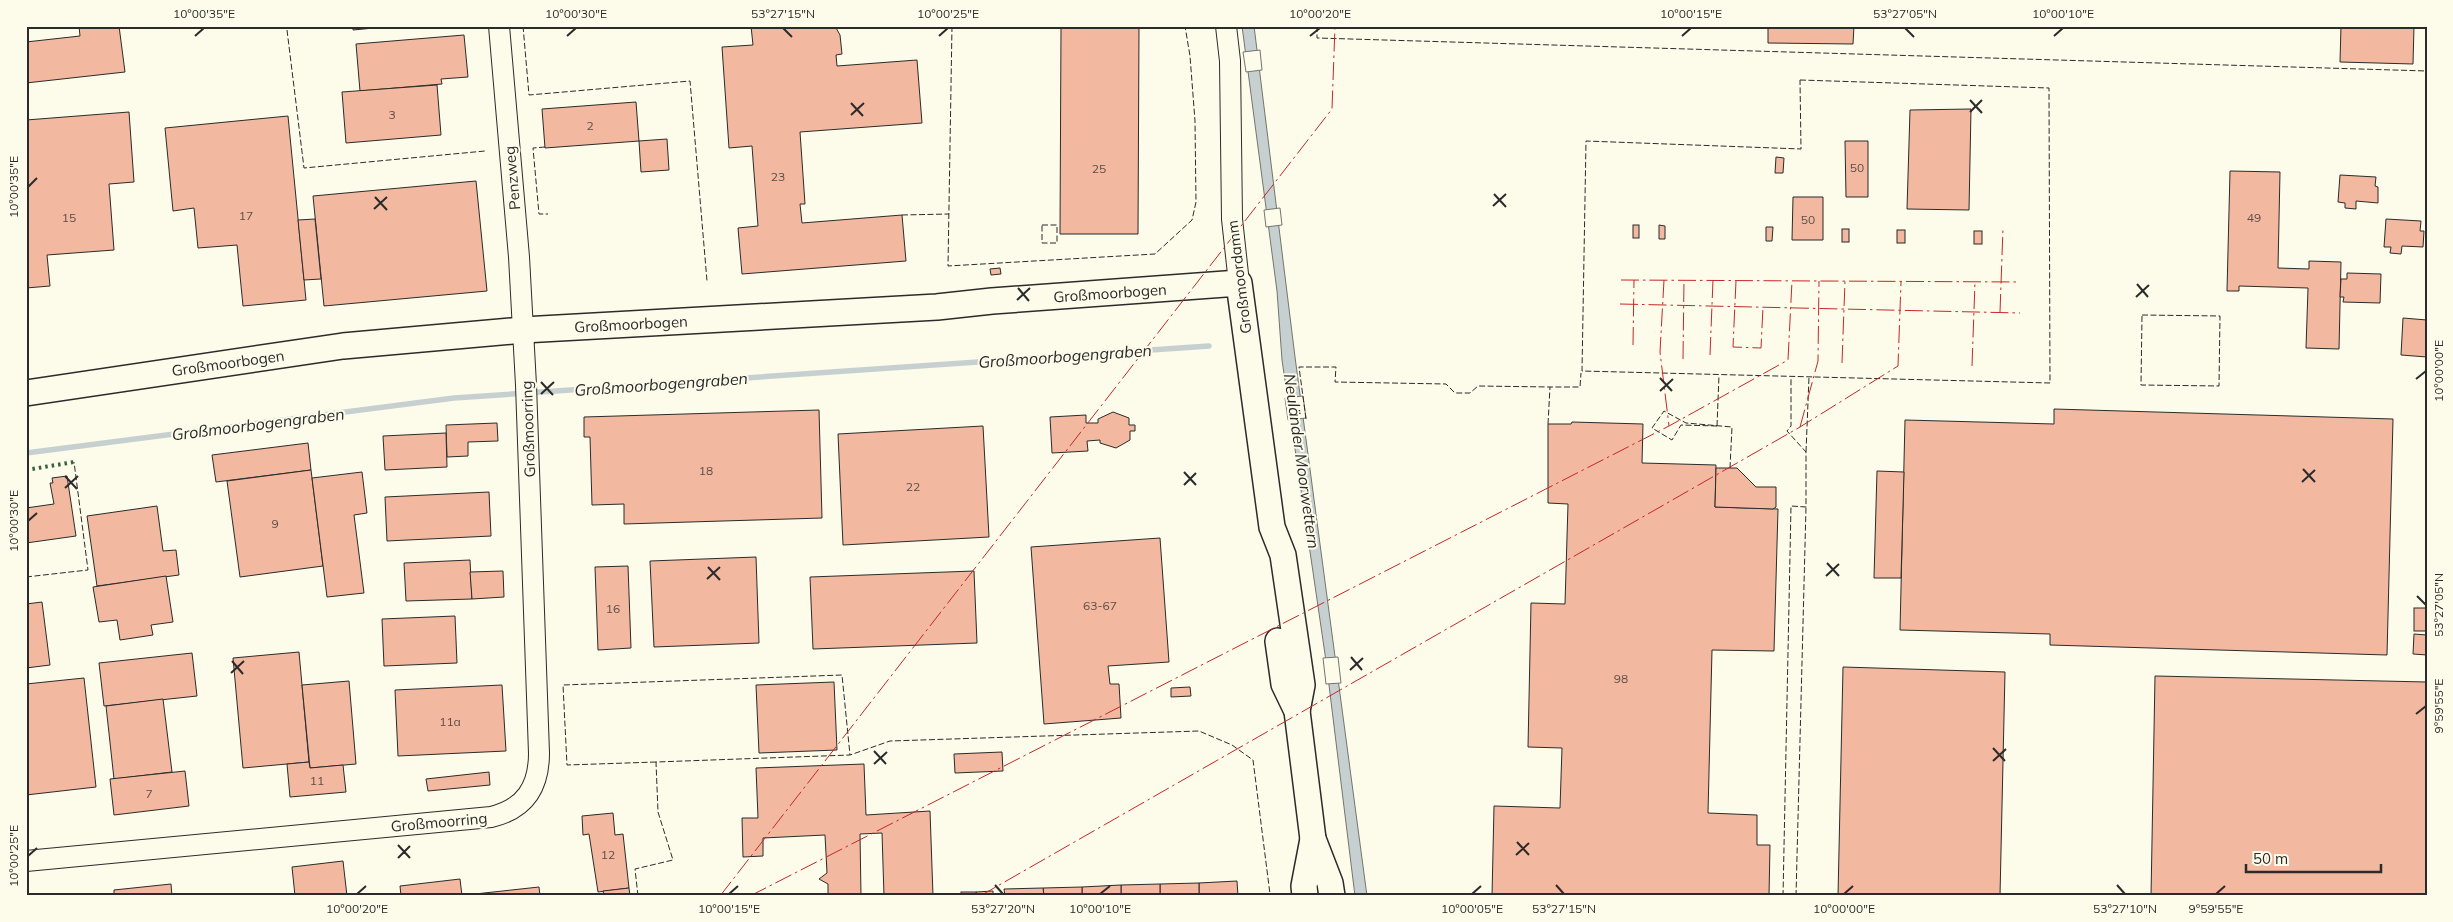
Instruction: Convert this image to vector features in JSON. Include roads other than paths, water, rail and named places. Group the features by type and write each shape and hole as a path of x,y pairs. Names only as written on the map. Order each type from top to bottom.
{"main road":[{"name":"Großmoorbogen","path":"26,393 343,346 523,330 937,307 992,301 1239,283"},
{"name":"Großmoordamm","path":"1239,283 1272,527 1283,555 1302,685 1297,711 1312,839 1330,883 1332,896"},
{"name":"Großmoordamm","path":"1272,527 1267,557 1284,684 1297,711"},
{"path":"1280,651 1300,671"},
{"name":"Großmoordamm","path":"1305,896 1304,886 1312,839"}],"street":[{"name":"Penzweg","path":"499,26 523,330"},
{"name":"Großmoordamm","path":"1226,26 1230,61 1232,219 1239,283"},
{"name":"Großmoorring","path":"26,861 491,817 506,813 524,800 535,784 539,766 528,411 523,330"}],"water":[{"name":"Neuländer Moorwettern","path":"1242,26 1254,26 1295,357 1367,896 1355,896 1326,661 1282,360 1277,291"}],"waterway":[{"name":"Großmoorbogengraben","path":"26,453 454,398 1209,346"}]}
